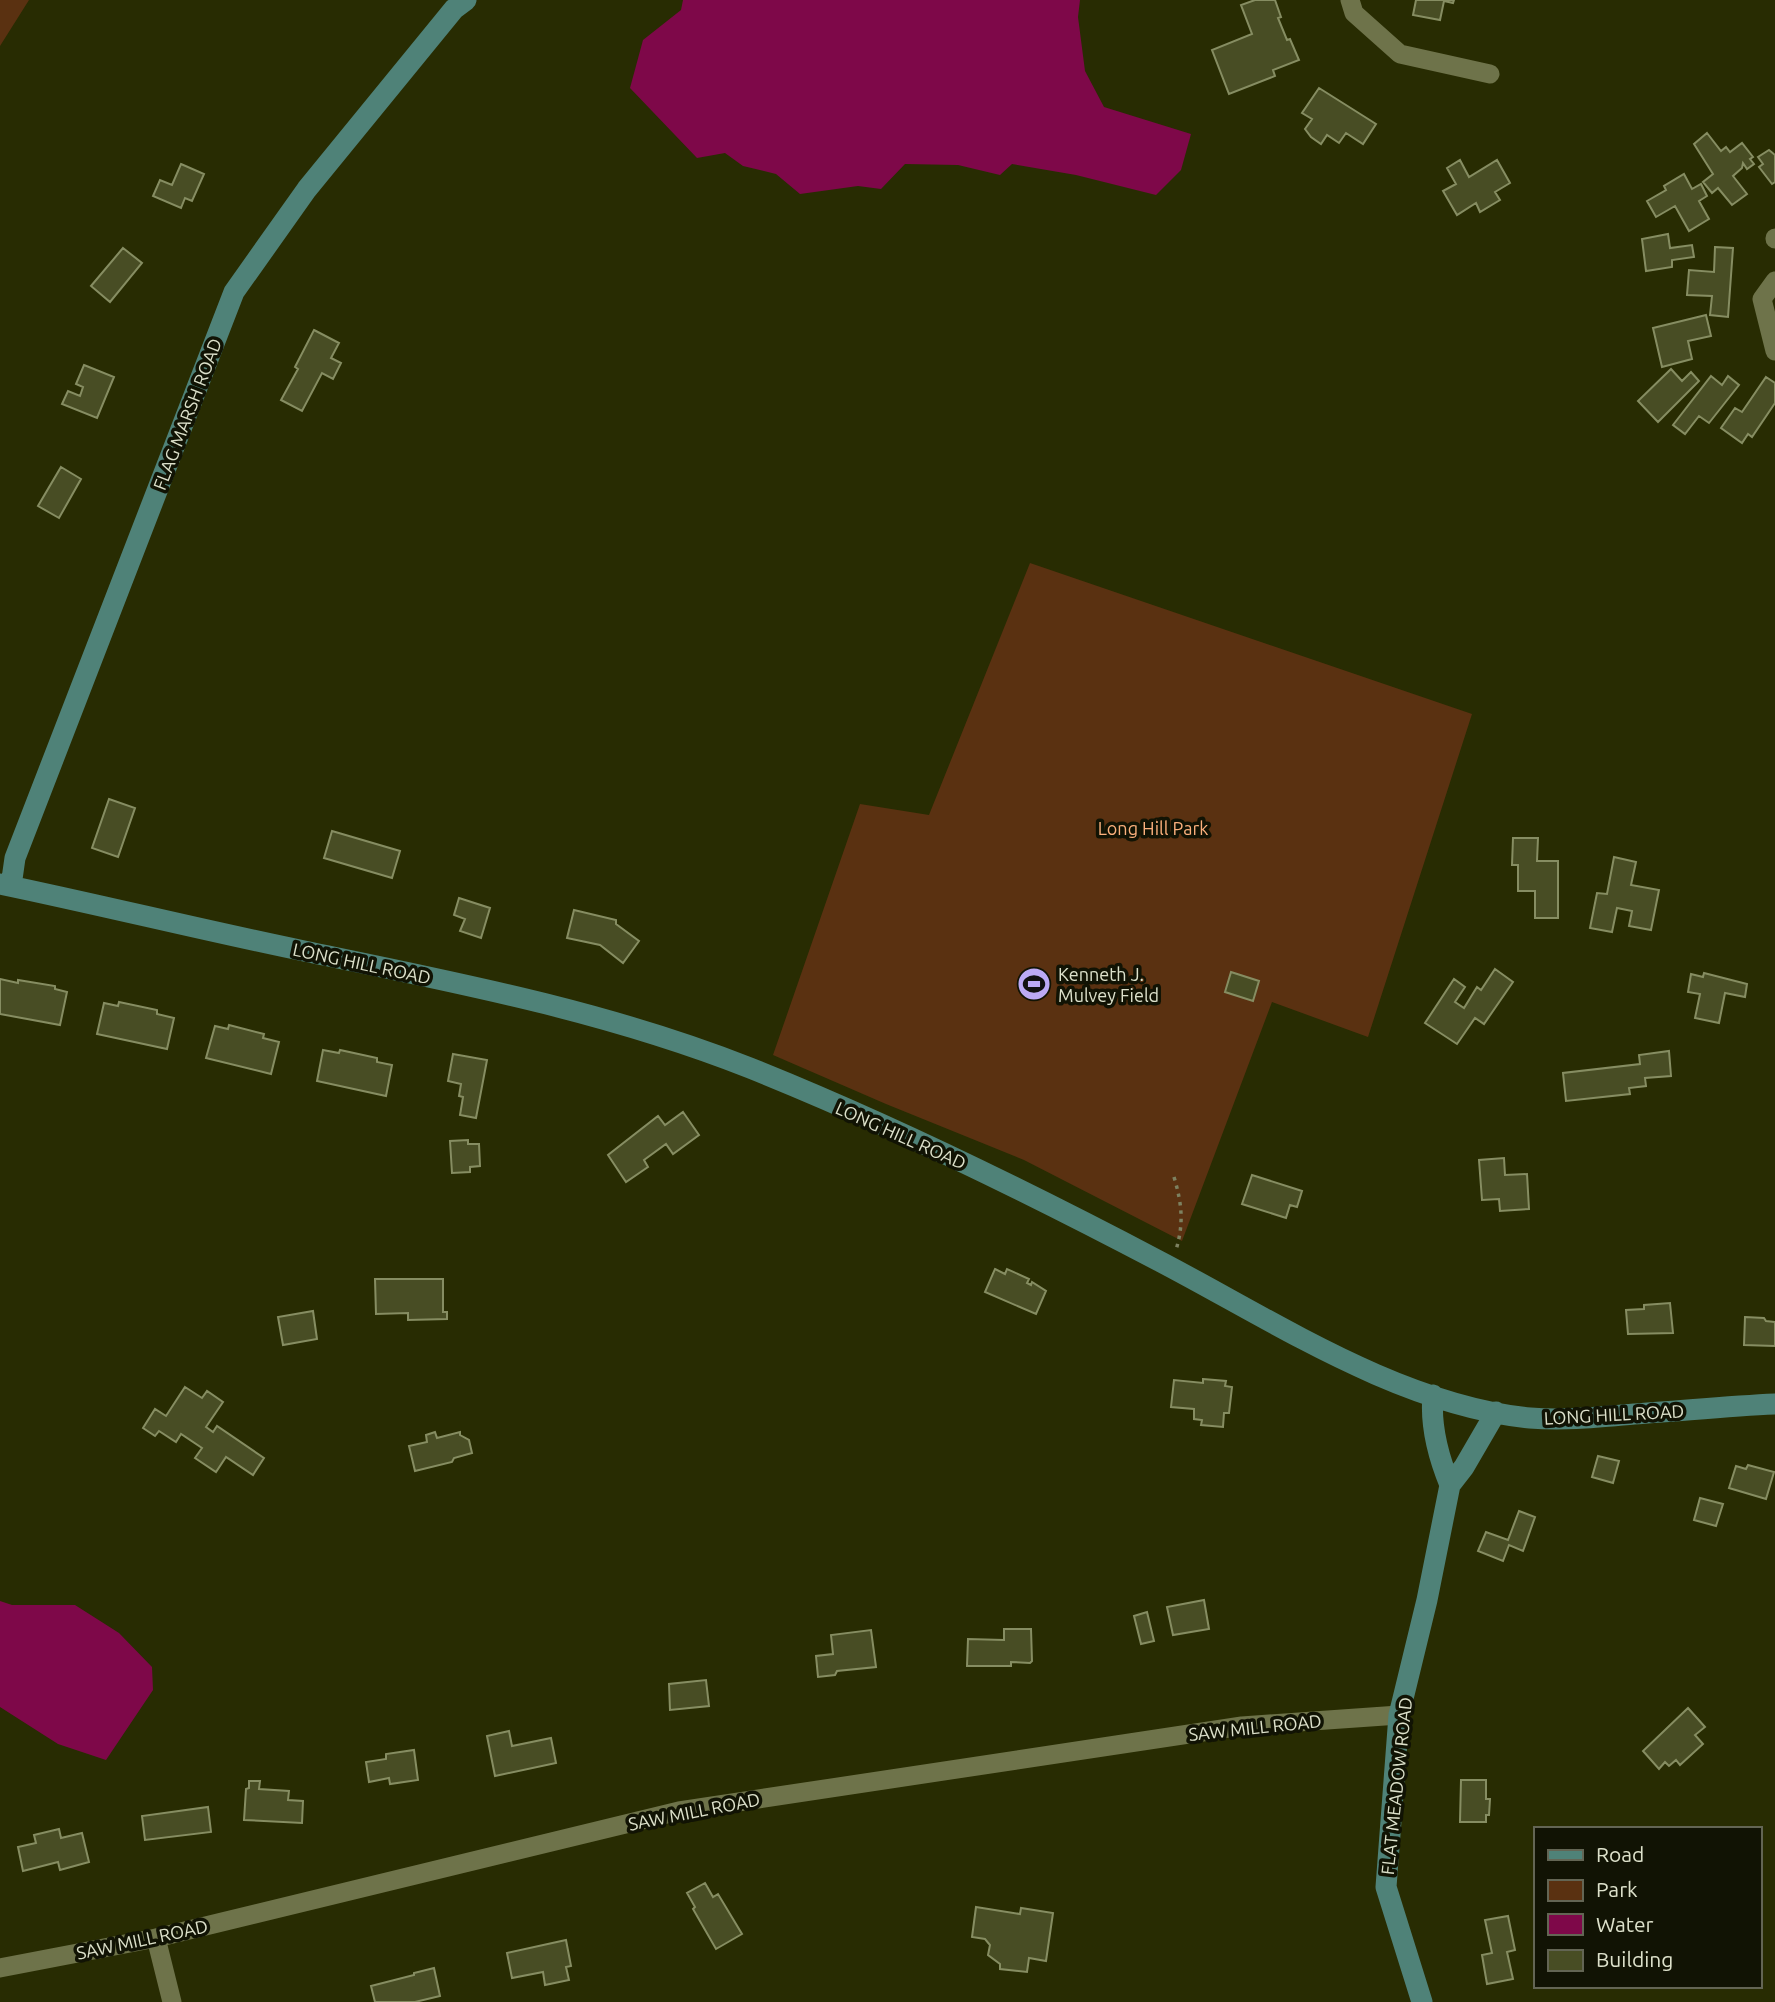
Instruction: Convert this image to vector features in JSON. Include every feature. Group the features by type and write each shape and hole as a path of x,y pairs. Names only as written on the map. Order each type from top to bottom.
{"street":[{"name":"FLAG MARSH ROAD","path":"6,885 234,292 307,189 454,9 466,0"},
{"path":"1350,0 1354,13 1400,54 1490,74"},
{"path":"1775,281 1762,299 1775,351"},
{"name":"LONG HILL ROAD","path":"6,885 532,1000 620,1023 677,1042 749,1068 944,1154 1159,1261 1351,1362 1433,1395 1530,1418 1570,1419 1775,1404"},
{"name":"FLAT MEADOW ROAD","path":"1433,1395 1432,1413 1436,1443 1450,1485"},
{"name":"FLAT MEADOW ROAD","path":"1422,2002 1386,1887 1399,1715 1427,1600 1450,1485 1464,1467 1496,1412"},
{"name":"SAW MILL ROAD","path":"0,1968 156,1938 679,1811 1242,1726 1399,1715"},
{"path":"156,1938 172,2002"}],"path":[{"path":"1174,1177 1182,1204 1180,1236 1175,1252"}],"green space":[{"path":"0,0 29,0 0,46"},
{"name":"Long Hill Park","path":"1030,563 1472,714 1368,1037 1272,1002 1182,1241 1024,1160 773,1055 860,804 929,815"}],"water":[{"path":"683,0 1080,0 1078,17 1085,71 1104,107 1191,134 1181,170 1156,195 1076,175 1012,164 1000,175 958,165 905,164 881,189 858,186 800,194 776,174 743,166 725,153 697,158 630,88 643,40 681,10"},
{"path":"0,1601 12,1605 75,1605 119,1633 152,1667 153,1690 106,1760 58,1744 0,1707"}],"building":[{"path":"1255,0 1275,0 1281,17 1278,18 1299,60 1273,70 1275,76 1229,94 1212,50 1252,34 1241,5"},
{"path":"1416,0 1454,0 1453,3 1444,1 1440,20 1413,15"},
{"path":"1319,88 1376,124 1363,144 1346,133 1339,143 1327,135 1321,144 1311,137 1305,129 1312,119 1302,113"},
{"path":"1707,133 1721,151 1726,147 1730,152 1742,143 1753,157 1750,159 1754,164 1747,169 1743,163 1742,168 1733,176 1747,194 1732,205 1718,188 1712,193 1703,182 1713,174 1694,144"},
{"path":"1769,150 1775,155 1775,182 1772,184 1759,167 1763,164 1758,157"},
{"path":"1460,160 1469,177 1497,160 1510,183 1495,192 1500,200 1480,212 1476,203 1457,215 1443,191 1456,184 1447,168"},
{"path":"181,164 204,174 192,201 185,198 181,208 153,196 160,180 172,185"},
{"path":"1684,174 1692,189 1701,184 1707,196 1699,201 1709,219 1689,231 1675,206 1656,217 1647,201 1666,190 1664,186"},
{"path":"1668,234 1670,248 1692,245 1694,257 1672,260 1672,267 1646,271 1642,239"},
{"path":"1715,247 1733,248 1728,317 1710,315 1712,296 1687,295 1689,270 1714,272"},
{"path":"123,248 142,263 110,302 91,286"},
{"path":"1706,315 1711,336 1688,341 1692,359 1662,367 1653,328"},
{"path":"314,330 339,343 331,358 341,363 333,379 322,373 302,411 281,400 298,369 295,367"},
{"path":"84,365 114,377 97,418 62,404 68,391 80,396 83,387 76,384"},
{"path":"1671,369 1682,381 1691,372 1699,381 1658,422 1638,401"},
{"path":"1711,376 1722,385 1728,376 1739,385 1709,423 1699,416 1685,434 1673,425"},
{"path":"1766,377 1775,383 1775,403 1752,437 1748,434 1742,443 1721,428 1735,408 1742,412"},
{"path":"61,467 81,479 59,518 38,506"},
{"path":"109,799 135,808 118,857 92,848"},
{"path":"332,831 400,851 392,878 324,858"},
{"path":"1513,838 1538,838 1537,861 1558,861 1558,918 1535,918 1535,891 1518,891 1518,865 1512,865"},
{"path":"1614,857 1636,862 1631,885 1659,890 1651,930 1629,926 1632,911 1617,908 1612,932 1590,928 1597,893 1607,894"},
{"path":"459,898 490,908 481,938 460,931 465,919 454,915"},
{"path":"574,910 616,920 616,924 639,941 623,963 600,945 567,938"},
{"path":"1495,969 1513,982 1484,1024 1475,1018 1457,1044 1425,1023 1454,979 1465,987 1455,1002 1464,1008 1477,987 1481,990"},
{"path":"1231,972 1259,981 1253,1001 1225,992"},
{"path":"1704,973 1747,984 1745,997 1725,993 1719,1023 1695,1018 1700,994 1688,992 1691,974 1703,977"},
{"path":"0,979 55,986 55,989 67,992 60,1025 0,1014"},
{"path":"119,1002 157,1010 157,1014 174,1018 167,1049 97,1034 104,1003 118,1006"},
{"path":"229,1025 264,1034 263,1038 279,1042 271,1074 206,1058 215,1026 228,1029"},
{"path":"323,1050 339,1053 340,1050 377,1058 377,1062 392,1065 386,1096 317,1081"},
{"path":"1669,1051 1671,1076 1645,1078 1646,1086 1629,1088 1630,1094 1566,1101 1563,1073 1640,1064 1639,1055"},
{"path":"453,1054 487,1060 476,1118 460,1115 463,1097 459,1096 461,1084 448,1081"},
{"path":"683,1112 699,1135 673,1154 666,1144 644,1160 648,1167 626,1182 608,1155 658,1116 665,1125"},
{"path":"468,1140 468,1144 479,1144 480,1166 470,1167 470,1172 452,1173 450,1141"},
{"path":"1504,1158 1505,1175 1527,1174 1529,1209 1500,1211 1499,1199 1482,1200 1479,1160"},
{"path":"1252,1175 1302,1191 1297,1207 1290,1205 1286,1218 1242,1204"},
{"path":"995,1269 1005,1274 1007,1269 1029,1279 1027,1283 1031,1285 1032,1282 1046,1291 1036,1314 985,1292"},
{"path":"375,1279 443,1279 443,1312 447,1312 447,1319 408,1320 408,1313 376,1314"},
{"path":"1670,1303 1673,1333 1628,1334 1626,1310 1644,1309 1644,1305"},
{"path":"313,1311 317,1339 283,1345 278,1317"},
{"path":"1745,1317 1764,1318 1766,1321 1775,1322 1775,1346 1744,1345"},
{"path":"1203,1379 1226,1381 1225,1386 1232,1387 1229,1413 1224,1413 1223,1427 1201,1425 1202,1420 1194,1419 1194,1409 1171,1407 1174,1380 1203,1383"},
{"path":"185,1387 202,1398 207,1391 223,1402 206,1427 213,1432 217,1426 264,1458 253,1475 226,1457 216,1472 195,1458 202,1448 181,1434 176,1442 159,1431 155,1436 143,1428 155,1409 166,1416"},
{"path":"435,1432 437,1438 460,1432 460,1435 469,1440 472,1453 454,1458 452,1462 415,1471 409,1446 427,1442 426,1435"},
{"path":"1598,1456 1619,1461 1613,1483 1592,1477"},
{"path":"1748,1465 1774,1472 1766,1499 1729,1488 1736,1466 1746,1469"},
{"path":"1700,1498 1723,1504 1716,1526 1694,1520"},
{"path":"1519,1511 1535,1517 1523,1551 1509,1545 1503,1561 1478,1551 1486,1532 1508,1540"},
{"path":"1204,1600 1209,1629 1173,1635 1167,1607"},
{"path":"1147,1612 1154,1641 1141,1644 1134,1616"},
{"path":"1004,1629 1031,1629 1030,1663 967,1666 968,1639 1004,1640"},
{"path":"871,1630 876,1667 837,1671 835,1675 818,1677 816,1656 833,1654 831,1635"},
{"path":"706,1680 709,1706 670,1710 669,1684"},
{"path":"1688,1708 1705,1727 1695,1735 1703,1744 1680,1765 1676,1760 1669,1766 1665,1762 1659,1769 1643,1751"},
{"path":"509,1731 512,1746 551,1738 556,1763 495,1776 487,1736"},
{"path":"414,1750 418,1780 390,1784 389,1778 369,1782 366,1762 386,1759 386,1754"},
{"path":"1461,1780 1486,1780 1486,1799 1490,1799 1486,1822 1460,1822"},
{"path":"249,1781 260,1781 259,1789 289,1791 288,1800 303,1801 302,1823 244,1820"},
{"path":"208,1807 211,1832 145,1840 142,1816"},
{"path":"59,1829 61,1838 82,1833 89,1862 60,1870 58,1862 23,1871 18,1847 36,1843 34,1835"},
{"path":"705,1883 713,1897 718,1894 742,1934 716,1949 687,1893"},
{"path":"976,1907 1020,1914 1021,1908 1053,1913 1046,1961 1029,1958 1027,1972 1000,1969 1000,1964 988,1955 990,1945 985,1939 972,1937"},
{"path":"1508,1916 1515,1950 1507,1952 1513,1979 1487,1984 1482,1955 1492,1953 1485,1920"},
{"path":"566,1940 571,1966 566,1967 569,1980 545,1985 543,1972 512,1978 507,1953"},
{"path":"434,1968 440,1996 415,2002 375,2002 371,1986"}],"place":[{"name":"Kenneth J. Mulvey Field","path":"1034,984"}]}
